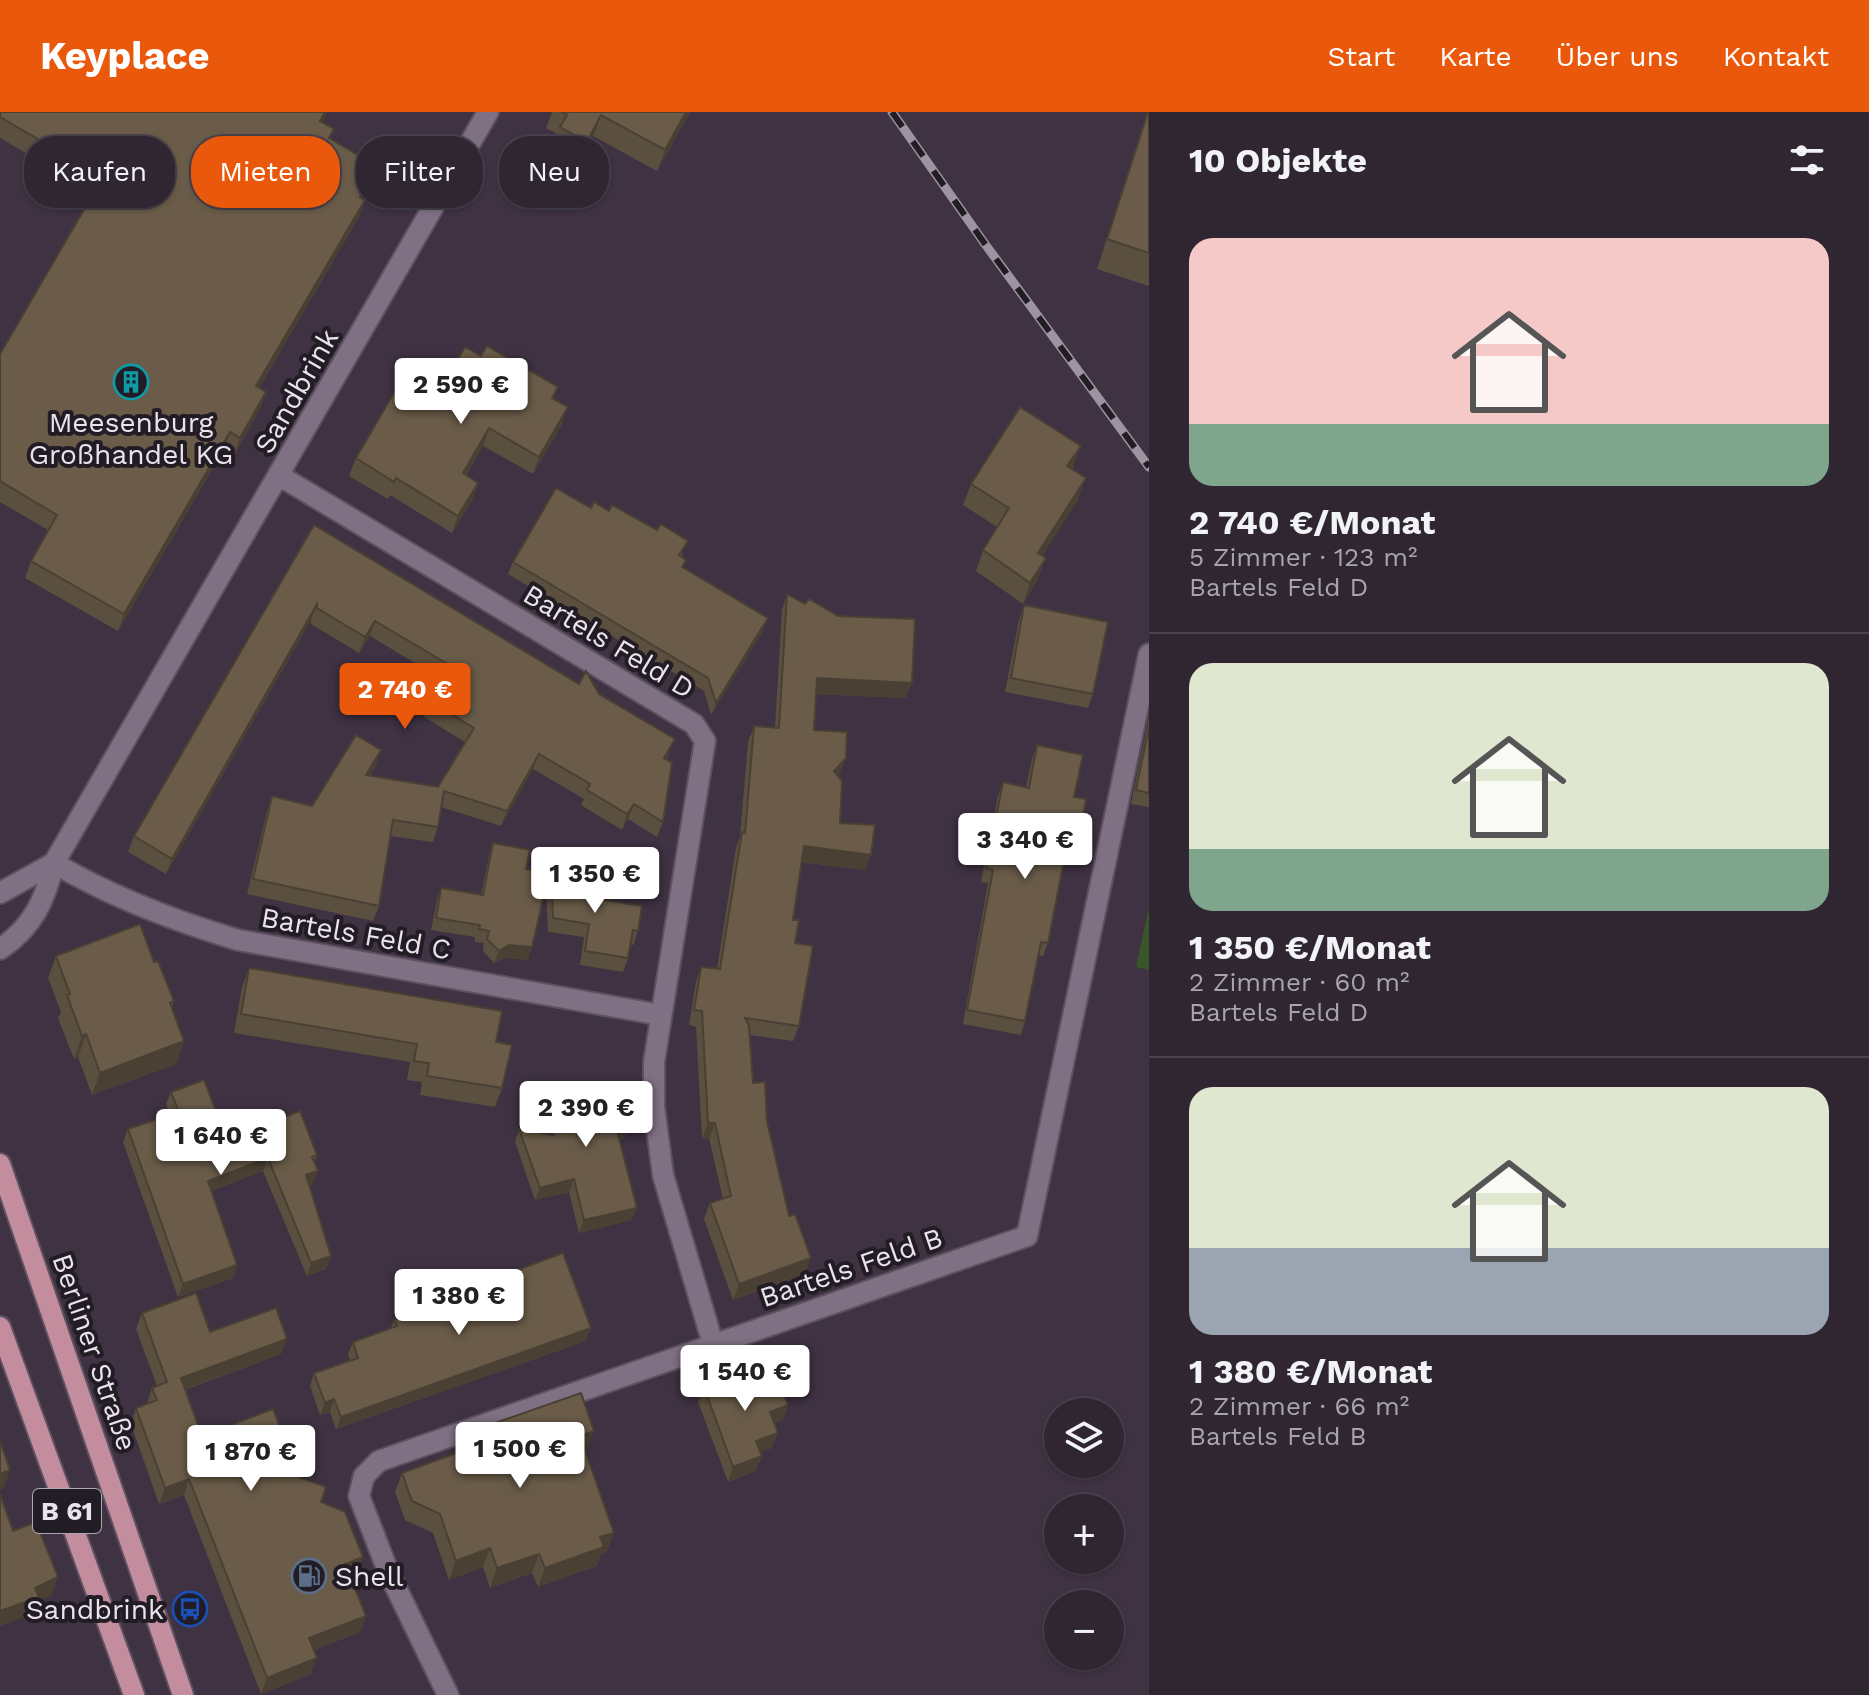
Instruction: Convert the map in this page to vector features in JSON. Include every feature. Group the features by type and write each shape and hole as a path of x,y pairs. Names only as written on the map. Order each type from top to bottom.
{"main road":[{"name":"Berliner Straße","path":"0,1164 183,1695"},
{"name":"B 61","path":"0,1327 6,1363 134,1695"}],"street":[{"name":"Sandbrink","path":"0,949 14,939 45,899 54,863 488,112"},
{"name":"Bartels Feld D","path":"280,476 694,724 705,741 654,1062 654,1106 663,1175 713,1344"},
{"name":"Bartels Feld B","path":"448,1695 388,1571 359,1496 364,1476 379,1461 1027,1236 1149,654"},
{"path":"0,893 54,863"},
{"name":"Bartels Feld C","path":"54,863 93,886 238,940 661,1015"}],"green space":[{"path":"1149,907 1149,970 1136,967"}],"building":[{"name":"Meesenburg Großhandel KG","path":"0,112 325,112 320,121 334,129 330,136 191,136 191,208 340,208 340,145 356,154 356,208 360,208 256,386 266,392 240,438 230,432 124,614 31,561 57,515 0,481 0,354 85,208 175,208 175,136 33,136 0,117"},
{"path":"562,112 686,112 665,150 601,115 590,136 576,136 560,127 567,115"},
{"path":"1149,112 1149,253 1107,239"},
{"path":"487,346 558,387 552,398 568,407 539,457 489,428 463,473 478,483 458,516 356,458 398,386 431,405 465,347 481,356"},
{"path":"1020,407 1081,446 1067,466 1086,478 1038,553 1046,558 1030,583 983,550 1009,508 971,484"},
{"path":"556,488 591,508 594,502 609,511 612,505 657,530 661,524 688,541 679,555 686,560 682,567 768,618 716,703 708,678 513,562"},
{"path":"314,525 579,684 586,671 599,694 675,739 664,758 672,763 663,822 634,804 627,814 587,790 590,784 539,754 507,811 444,791 438,827 393,820 379,906 253,879 272,796 312,806 356,735 381,750 366,775 438,787 474,728 430,702 451,666 375,621 365,637 317,608 317,604 172,859 134,836"},
{"path":"787,594 805,604 809,599 838,616 915,619 912,683 817,678 814,730 847,732 846,758 834,771 842,781 840,823 875,825 871,855 804,846 793,920 799,920 795,943 813,946 799,1026 745,1018 749,1026 753,1083 765,1082 767,1121 789,1216 795,1214 811,1258 739,1284 710,1203 731,1196 715,1123 708,1123 702,1011 694,1010 701,967 720,969 742,832 745,833 754,726 779,728"},
{"path":"1024,605 1108,622 1093,694 1011,678"},
{"path":"1149,727 1149,793 1136,790"},
{"path":"1037,745 1083,755 1074,797 1086,799 1079,837 1069,835 1048,943 1041,942 1025,1021 967,1010 993,870 986,868 1003,782 1029,788"},
{"path":"493,843 530,850 526,869 549,873 532,947 509,945 499,951 487,939 489,931 479,929 480,925 436,918 441,888 483,895"},
{"path":"551,872 594,879 591,898 642,906 638,931 633,930 628,958 585,951 589,924 553,918"},
{"path":"140,924 154,962 158,961 174,1001 170,1003 184,1041 100,1073 86,1034 82,1036 56,956"},
{"path":"249,968 502,1011 496,1042 512,1045 502,1088 427,1076 429,1063 414,1061 417,1044 241,1014"},
{"path":"204,1080 222,1127 251,1116 256,1128 300,1111 317,1155 312,1157 318,1171 306,1175 331,1256 311,1263 268,1158 208,1181 237,1265 183,1284 128,1129 179,1112 171,1092"},
{"path":"626,1084 628,1126 616,1127 637,1208 584,1220 574,1179 540,1188 519,1129 554,1135 562,1086"},
{"path":"563,1253 591,1328 341,1417 334,1399 325,1403 314,1373 358,1358 353,1342 397,1326 394,1320 514,1276 512,1272"},
{"path":"196,1293 210,1332 276,1308 287,1339 181,1378 202,1436 273,1409 299,1477 326,1487 321,1502 345,1512 363,1557 345,1564 366,1616 309,1638 317,1658 267,1678 189,1479 165,1488 136,1408 157,1400 152,1388 167,1382 142,1313"},
{"path":"754,1368 760,1385 778,1378 788,1405 770,1412 778,1433 756,1441 762,1456 733,1467 704,1387"},
{"path":"581,1393 594,1431 580,1436 614,1533 600,1537 604,1547 545,1568 539,1554 497,1568 490,1548 456,1561 440,1514 412,1501 402,1473 500,1437 495,1423"},
{"path":"0,1441 10,1470 0,1474"},
{"path":"0,1494 13,1531 36,1522 58,1577 35,1588 39,1597 0,1611"}],"railway":[{"path":"892,112 1149,467"}],"place":[{"name":"Meesenburg Großhandel KG","path":"131,382"},
{"name":"Shell","path":"309,1576"},
{"name":"Sandbrink","path":"190,1609"}]}
